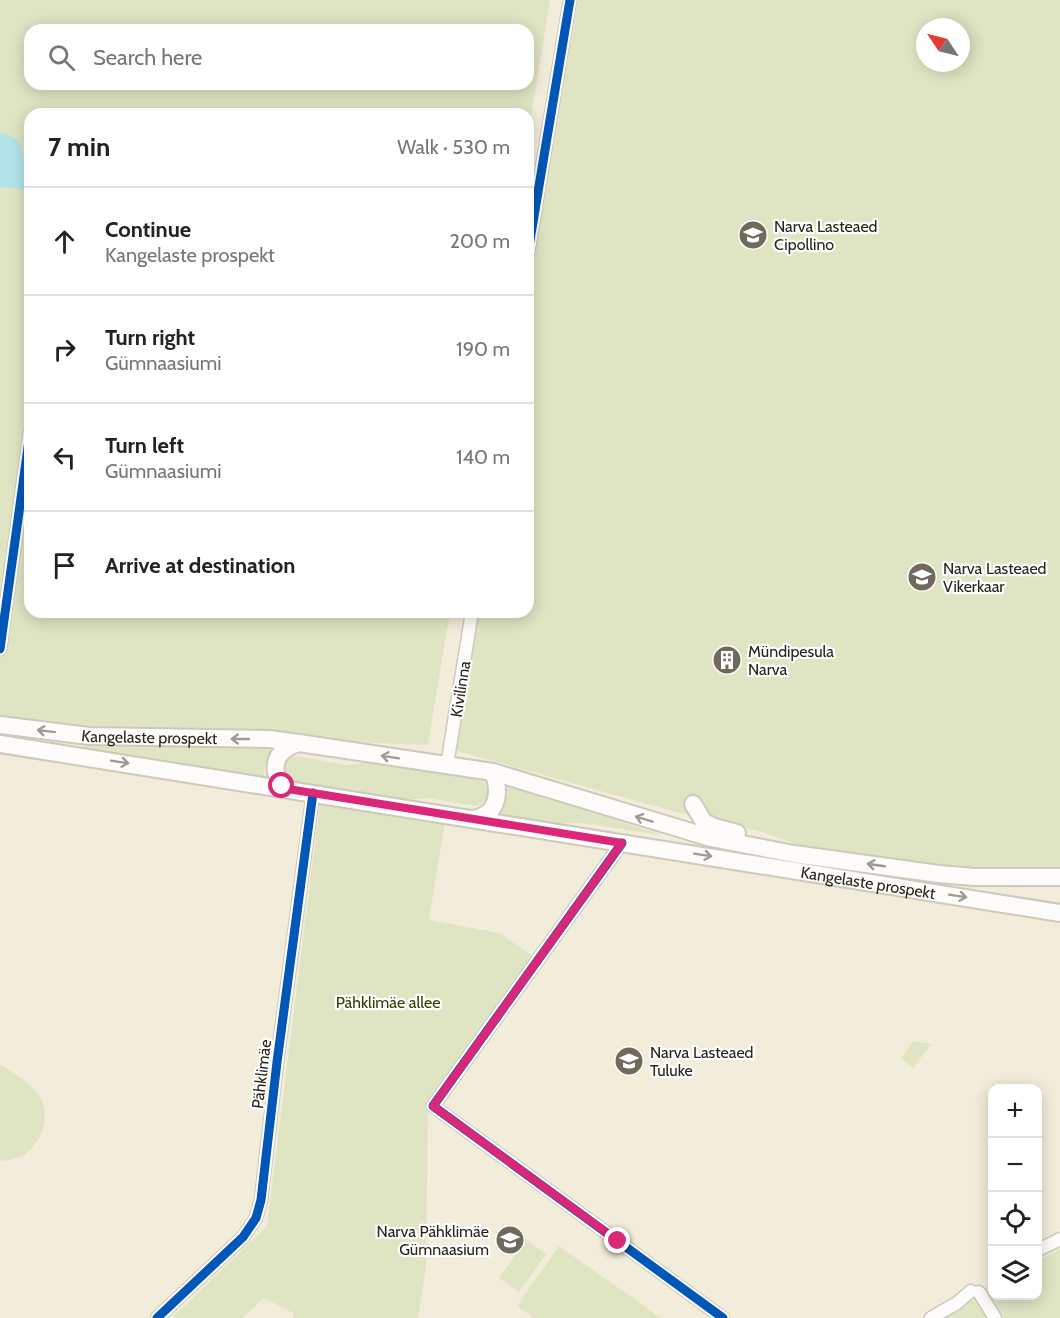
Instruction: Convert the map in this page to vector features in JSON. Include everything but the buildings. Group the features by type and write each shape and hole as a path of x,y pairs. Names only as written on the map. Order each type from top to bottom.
{"main road":[{"name":"Kangelaste prospekt","path":"0,725 89,736 269,739 299,743 493,772 685,831 794,854 939,874 974,877 1060,878"},
{"path":"288,789 278,780 276,765 283,751 299,743"},
{"name":"Kangelaste prospekt","path":"0,744 1060,913"},
{"path":"473,819 480,818 487,813 498,795 493,772"},
{"path":"693,804 704,822 714,827 764,840 794,854"},
{"path":"677,851 685,831"}],"street":[{"path":"534,216 570,0"},
{"path":"0,649 24,476"},
{"name":"Kivilinna","path":"447,765 471,618"},
{"name":"Pähklimäe","path":"157,1318 243,1237 256,1218 261,1200 313,793"},
{"path":"622,843 433,1106 723,1318"},
{"path":"1042,1248 1060,1239"},
{"path":"931,1318 975,1292 995,1318"}],"green space":[{"path":"0,0 550,0 532,108 24,108 24,618 449,618 428,745 46,731 0,723"},
{"path":"578,0 1060,0 1060,878 987,877 910,862 798,845 759,831 712,822 450,749 471,618 534,618 534,250"},
{"path":"82,746 273,747 266,760 263,778 83,749"},
{"path":"295,756 346,765 371,762 481,780 489,790 489,799 484,804 475,806 428,798 404,800 291,782 285,780 282,762 286,758"},
{"path":"507,784 659,835 583,823 550,824 497,816 506,796"},
{"name":"Pähklimäe allee","path":"320,802 445,821 429,920 499,933 534,957 428,1105 426,1268 418,1318 293,1318 293,1313 264,1298 242,1318 172,1318 267,1226"},
{"path":"913,1041 931,1044 913,1068 901,1059"},
{"path":"0,1064 37,1092 45,1113 40,1137 30,1150 18,1158 0,1161"},
{"path":"526,1240 546,1254 519,1292 499,1278"},
{"path":"559,1246 661,1318 534,1318 517,1306"},
{"path":"1060,1249 1060,1318 932,1318 988,1287 988,1300 1042,1300 1042,1259"}],"water":[{"path":"0,134 15,138 21,145 24,163 24,191 0,187"}],"cycle path":[{"path":"534,216 570,0"},
{"path":"0,649 24,476"},
{"path":"157,1318 243,1237 256,1218 261,1200 313,793"},
{"path":"622,843 433,1106 723,1318"}],"place":[{"name":"Narva Lasteaed Cipollino","path":"753,235"},
{"name":"Narva Lasteaed Vikerkaar","path":"922,577"},
{"name":"Mündipesula Narva","path":"727,660"},
{"name":"Narva Lasteaed Tuluke","path":"629,1061"},
{"name":"Narva Pähklimäe Gümnaasium","path":"510,1240"}],"route":[{"path":"282,786 288,789 622,843 433,1106 618,1241"}]}
